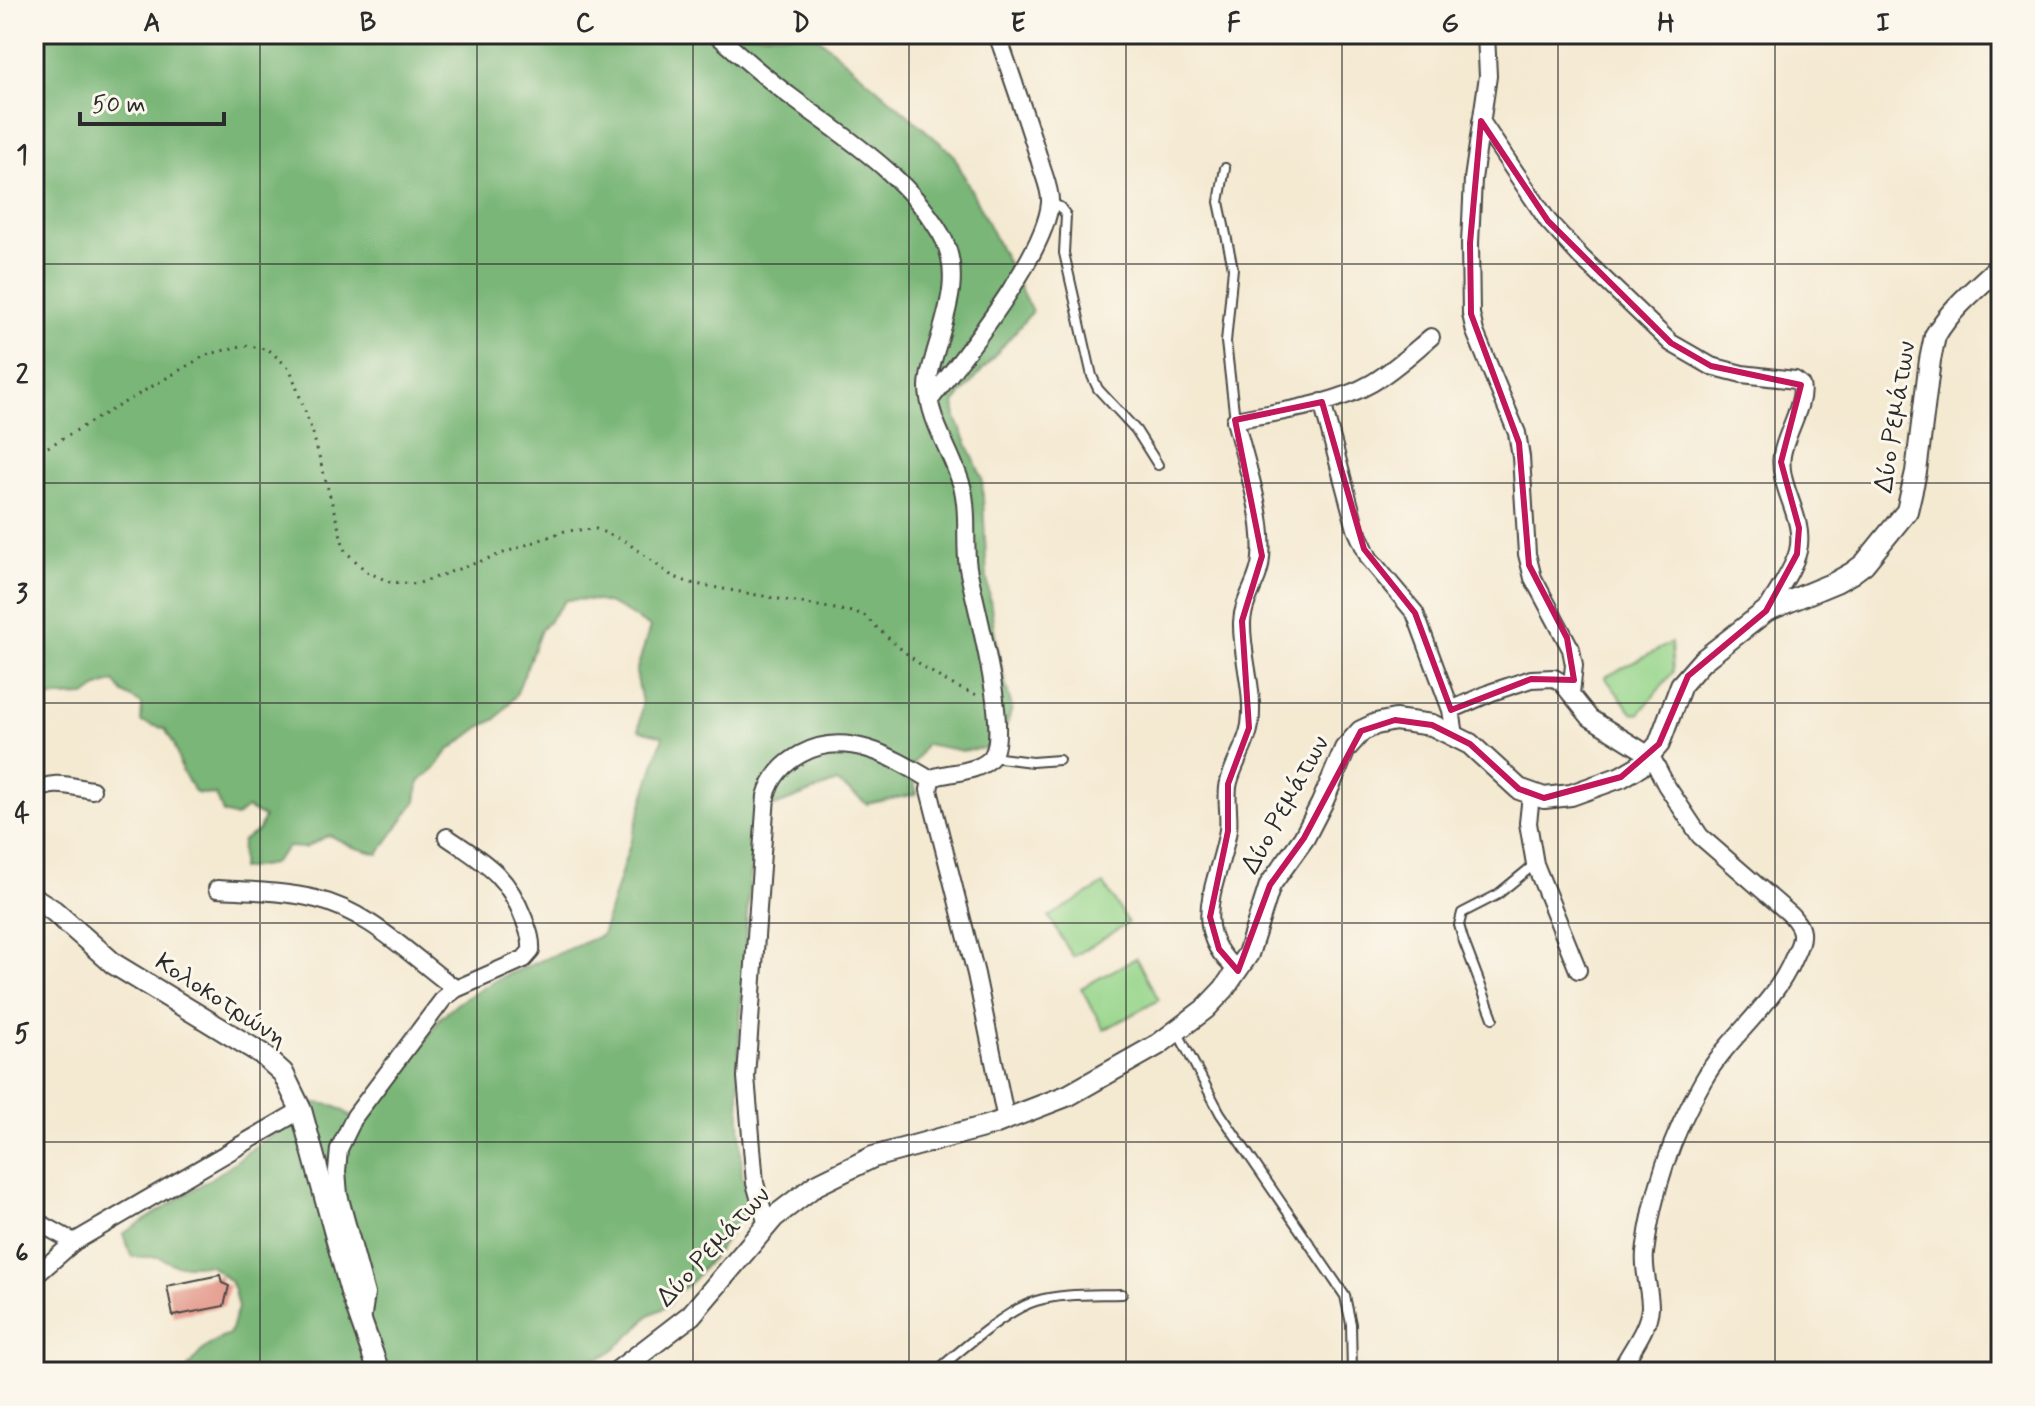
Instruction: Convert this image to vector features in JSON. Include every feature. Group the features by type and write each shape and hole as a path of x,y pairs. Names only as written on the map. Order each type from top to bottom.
{"street":[{"path":"716,34 788,94 873,156 921,207 941,234 950,253 952,293 929,375 930,400 962,487 967,512 968,568 997,709 997,740 992,757 975,767 931,780 875,750 833,743 809,749 787,761 771,779 766,796 746,1077 754,1174 767,1225"},
{"path":"930,400 969,350 1030,259 1050,202 997,34"},
{"path":"1486,34 1488,76 1473,179 1470,227 1471,314 1475,332 1517,433 1527,554 1533,578 1571,649 1574,665 1571,694"},
{"path":"1481,121 1548,221 1671,343 1711,366 1742,374 1795,380 1801,385 1802,397 1789,429 1781,462 1799,528 1797,554 1766,611"},
{"name":"Δύο Ρεμάτων","path":"1651,756 1659,744 1676,694 1702,661 1766,611 1852,573 1864,564 1907,511 1935,336 1943,323 2001,265"},
{"path":"1238,971 1219,949 1210,917 1214,878 1228,831 1228,784 1249,728 1251,710 1242,621 1262,556 1255,507 1235,420 1322,402 1369,385 1431,337"},
{"path":"1322,402 1356,529 1369,558 1415,613 1451,710 1455,735"},
{"path":"1451,710 1492,692 1538,678 1554,678 1590,718 1651,756 1700,836 1791,915 1802,937 1788,971 1765,1005 1704,1080 1670,1149 1645,1253 1650,1308 1644,1327 1625,1362"},
{"name":"Δύο Ρεμάτων","path":"617,1372 691,1315 767,1225 803,1193 858,1162 1006,1120 1089,1085 1177,1032 1224,989 1238,971 1254,940 1270,885 1304,838 1345,749 1354,737 1367,728 1395,720 1425,723 1455,735 1475,748 1513,785 1531,795"},
{"path":"1578,970 1535,864 1528,823 1531,795 1551,799 1571,795 1628,774 1651,756"},
{"path":"931,780 929,790 976,974 1006,1120"},
{"path":"34,794 41,787 54,784 92,790"},
{"path":"362,1323 366,1294 339,1195 339,1149 355,1116 431,1013 456,989 524,959 531,951 517,900 503,878 447,837"},
{"path":"217,889 295,895 337,906 374,926 456,989"},
{"name":"Κολοκοτρώνη","path":"34,898 54,911 114,964 271,1061 286,1079 301,1110 379,1372"},
{"path":"34,1277 74,1242 301,1110"},
{"path":"34,1220 74,1242"}],"lane":[{"path":"1225,168 1219,202 1233,268 1226,342 1235,420"},
{"path":"1050,202 1066,215 1064,253 1092,376 1098,389 1136,430 1158,465"},
{"path":"992,757 1032,762 1059,760"},
{"path":"1493,1018 1463,939 1460,918 1462,913 1497,895 1535,864"},
{"path":"1177,1032 1220,1113 1345,1296 1351,1324 1352,1372"},
{"path":"935,1372 1029,1303 1050,1298 1122,1294"}],"path":[{"path":"34,134 41,143 43,194 34,218"},
{"path":"34,455 206,355 245,345 269,350 290,369 313,434 345,551 367,572 390,582 417,584 565,531 596,529 625,541 672,576 690,583 863,614 884,634 958,690 986,698 997,709"}],"highlighted area":[{"path":"1481,121 1548,221 1671,343 1711,366 1801,385 1781,462 1799,528 1797,554 1766,611 1688,676 1659,744 1621,777 1544,798 1519,789 1470,744 1432,725 1395,720 1361,731 1304,838 1270,885 1238,971 1219,949 1210,917 1228,831 1228,784 1249,728 1242,621 1262,556 1235,420 1322,402 1364,549 1415,613 1451,710 1531,679 1574,680 1567,638 1529,565 1519,443 1471,314 1470,243"}],"green space":[{"path":"34,34 814,34 953,154 1032,312 954,403 956,418 982,478 987,578 998,656 1012,708 1004,734 985,748 963,751 926,744 910,769 917,794 867,804 837,782 756,813 738,1063 742,1176 754,1205 668,1306 649,1315 611,1352 573,1372 187,1372 205,1348 229,1335 238,1308 230,1281 210,1265 175,1265 159,1257 132,1257 123,1234 226,1169 262,1141 299,1122 307,1104 337,1107 349,1115 358,1127 424,1044 440,1018 459,1002 502,977 602,935 663,736 639,730 642,703 636,672 650,627 611,604 566,600 541,630 516,695 496,719 448,751 435,769 419,782 416,801 378,854 353,847 329,835 305,848 288,847 272,864 241,869 242,841 259,830 264,817 247,808 236,817 223,813 216,795 196,793 182,771 174,744 165,729 141,722 142,704 123,693 114,681 85,696 34,698"},
{"path":"1671,643 1673,672 1639,714 1632,713 1605,677"},
{"path":"1104,884 1128,923 1073,957 1049,917"},
{"path":"1136,958 1159,1000 1104,1030 1081,988"}],"building":[{"path":"220,1275 222,1283 229,1286 224,1306 173,1316 167,1286"}]}
